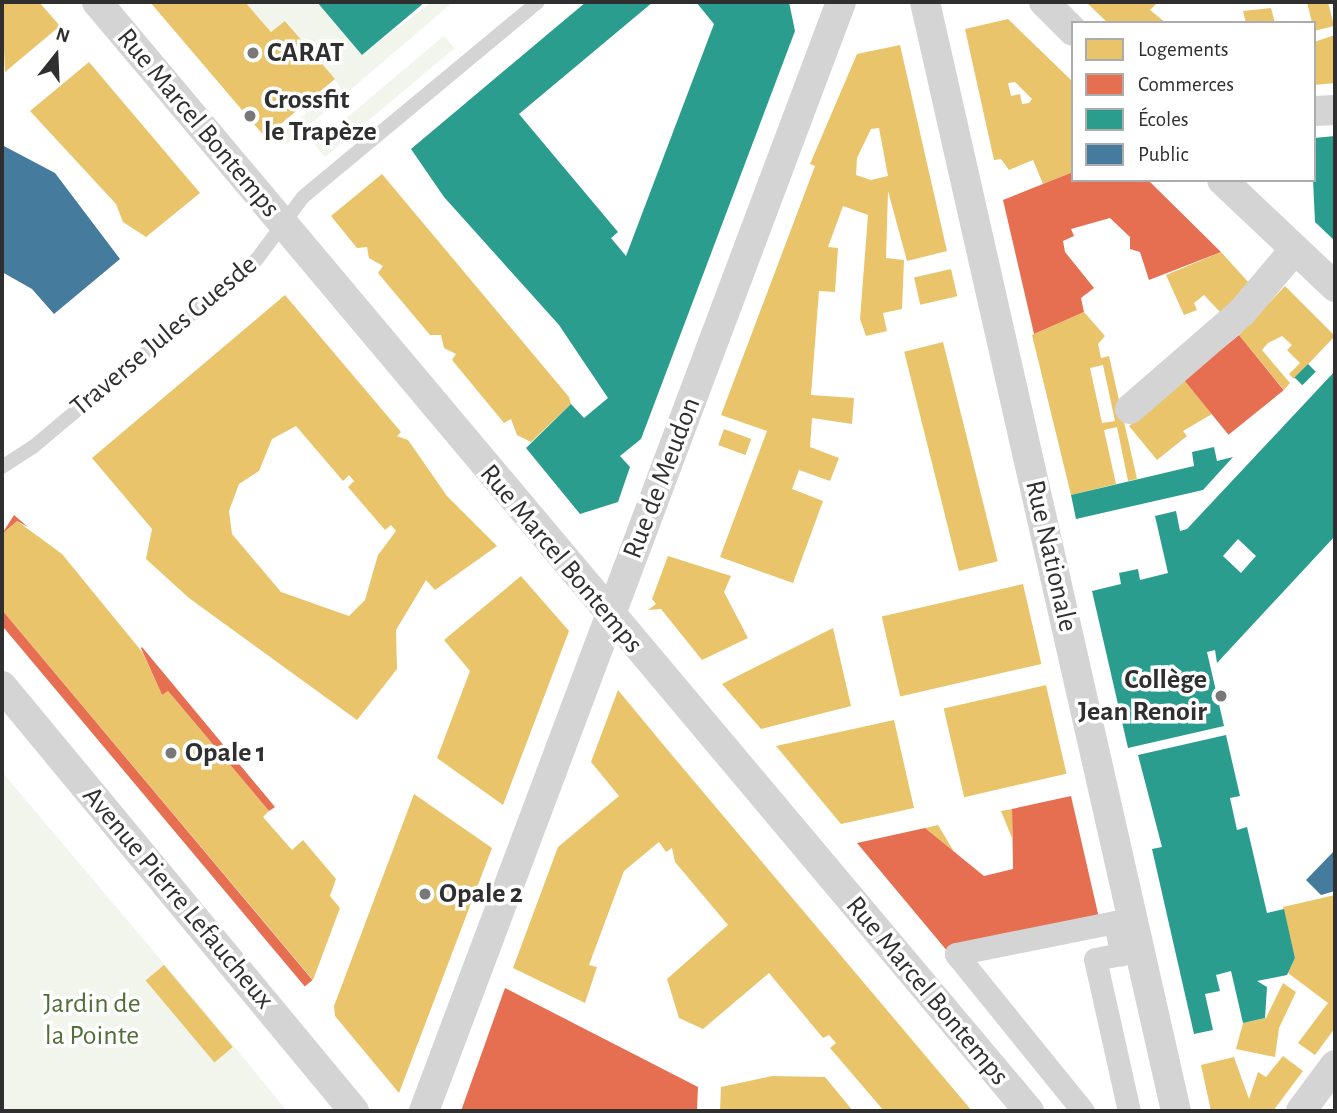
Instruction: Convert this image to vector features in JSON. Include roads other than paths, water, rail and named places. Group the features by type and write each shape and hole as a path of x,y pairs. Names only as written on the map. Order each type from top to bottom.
{"street":[{"name":"Rue Marcel Bontemps","path":"97,2 610,618 1029,1111"},
{"name":"Rue de Meudon","path":"424,1111 841,2"},
{"name":"Rue Nationale","path":"925,2 1176,1111"},
{"path":"1044,2 1071,29"},
{"path":"1316,111 1335,110"},
{"path":"1224,182 1335,287"},
{"path":"1130,409 1242,312 1295,249"},
{"name":"Avenue Pierre Lefaucheux","path":"2,685 354,1111"},
{"path":"1083,1111 956,954 1115,922 1121,954 1095,959 1129,1111"},
{"path":"1301,1111 1335,1065"}],"lane":[{"name":"Traverse Jules Guesde","path":"2,467 33,447 257,259 303,197 538,2"}],"place":[{"name":"CARAT","path":"253,53"},
{"name":"Crossfit le Trapèze","path":"250,116"},
{"name":"Collège Jean Renoir","path":"1221,696"},
{"name":"Opale 1","path":"171,753"},
{"name":"Opale 2","path":"425,894"}],"park label":[{"name":"Jardin de la Pointe","path":"92,1020"}]}
